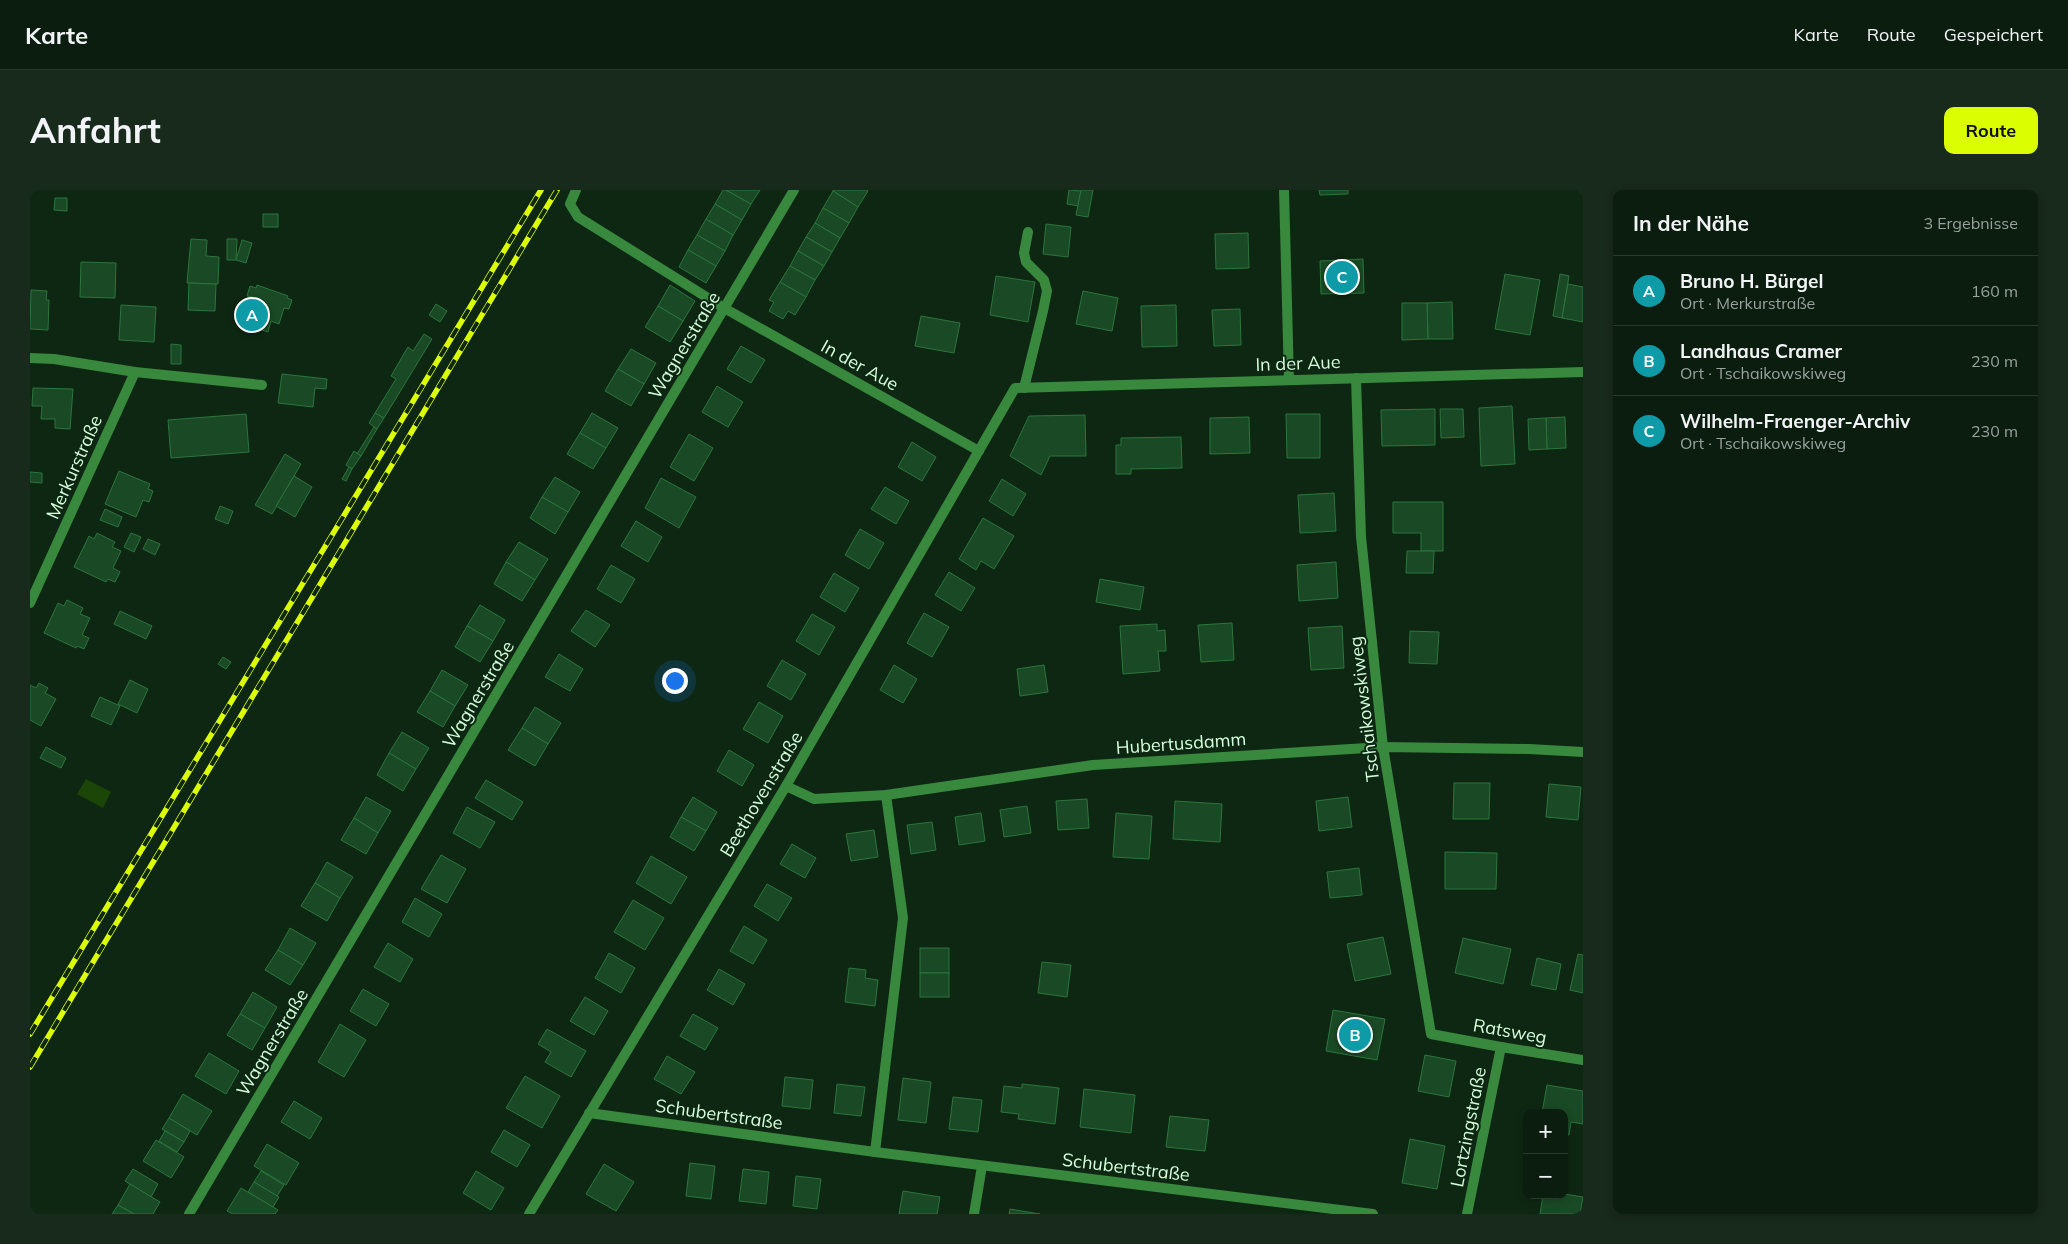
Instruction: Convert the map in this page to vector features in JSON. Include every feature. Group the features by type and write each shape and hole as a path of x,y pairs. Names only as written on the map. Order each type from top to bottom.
{"street":[{"name":"In der Aue","path":"576,190 570,204 578,217 724,308 979,451"},
{"name":"Wagnerstraße","path":"189,1214 794,190"},
{"path":"1284,190 1289,380"},
{"name":"Beethovenstraße","path":"529,1214 786,786 979,451 1019,388 1043,311 1046,291 1044,280 1026,262 1024,253 1028,232"},
{"path":"30,358 54,359 135,372 262,385"},
{"name":"Merkurstraße","path":"30,603 135,372"},
{"name":"In der Aue","path":"1019,388 1583,372"},
{"name":"Tschaikowskiweg","path":"1356,378 1361,537 1382,747 1431,1034"},
{"name":"Hubertusdamm","path":"786,786 814,799 886,796 1093,765 1382,747 1529,748 1583,752"},
{"path":"875,1152 903,918 886,796"},
{"name":"Ratsweg","path":"1431,1034 1583,1060"},
{"name":"Lortzingstraße","path":"1467,1214 1501,1047"},
{"name":"Schubertstraße","path":"589,1113 982,1166 1373,1214"},
{"path":"974,1214 982,1166"}],"shaded area":[{"path":"86,779 111,792 103,808 77,794"}],"building":[{"path":"723,190 751,204 742,220 715,204"},
{"path":"726,190 760,190 751,204"},
{"path":"833,190 866,190 868,191 858,207"},
{"path":"1069,190 1081,191 1078,206 1067,204"},
{"path":"1081,190 1093,190 1088,217 1076,215"},
{"path":"1319,190 1348,190 1348,194 1320,195"},
{"path":"833,191 858,207 849,223 823,208"},
{"path":"55,198 67,198 67,211 54,210"},
{"path":"715,204 742,220 733,235 706,219"},
{"path":"823,208 849,223 840,238 815,223"},
{"path":"263,214 278,214 278,227 263,227"},
{"path":"706,219 733,235 725,251 697,235"},
{"path":"815,223 840,238 832,252 806,237"},
{"path":"1046,224 1071,227 1068,257 1043,254"},
{"path":"1248,233 1249,268 1216,269 1215,234"},
{"path":"697,235 725,251 716,266 688,250"},
{"path":"806,237 832,252 824,266 798,251"},
{"path":"191,239 207,240 206,256 219,257 218,284 187,283"},
{"path":"227,239 237,239 236,260 227,260"},
{"path":"242,240 252,243 246,263 236,260"},
{"path":"688,250 716,266 706,283 679,267"},
{"path":"798,251 824,266 815,280 790,266"},
{"path":"1363,259 1364,293 1321,294 1320,261"},
{"path":"81,262 116,263 115,298 80,297"},
{"path":"790,266 815,280 806,297 780,282"},
{"path":"1505,274 1540,280 1530,335 1495,329"},
{"path":"1560,274 1569,276 1562,318 1553,316"},
{"path":"996,276 1035,282 1028,322 990,315"},
{"path":"780,282 806,297 795,315 788,311 783,319 769,311 774,302 769,300"},
{"path":"189,283 216,284 215,311 188,310"},
{"path":"1568,284 1583,287 1583,322 1562,318"},
{"path":"257,285 288,296 287,298 292,300 289,309 284,308 279,324 271,321 268,332 253,327 256,316 248,314 253,297 247,296 250,286 256,288"},
{"path":"670,285 695,301 683,321 658,306"},
{"path":"31,290 47,291 46,300 49,300 48,330 30,329"},
{"path":"1083,291 1118,298 1112,331 1076,324"},
{"path":"1452,302 1453,339 1428,339 1427,303"},
{"path":"1402,303 1427,303 1428,339 1402,340"},
{"path":"436,304 447,311 440,322 429,315"},
{"path":"121,305 156,307 154,342 119,340"},
{"path":"1176,305 1177,346 1142,347 1141,306"},
{"path":"658,306 683,321 670,342 645,327"},
{"path":"1240,309 1241,345 1214,346 1212,310"},
{"path":"921,316 960,323 954,353 915,346"},
{"path":"424,334 432,339 384,418 375,413 396,379 391,376 408,347 413,351"},
{"path":"171,344 181,345 181,364 171,364"},
{"path":"741,346 765,360 751,383 727,369"},
{"path":"631,349 656,363 644,384 618,369"},
{"path":"618,369 644,384 631,406 605,391"},
{"path":"282,374 327,379 326,389 315,388 313,407 278,403"},
{"path":"717,386 743,402 728,427 702,412"},
{"path":"33,388 73,389 70,429 55,428 55,419 41,419 42,406 32,406"},
{"path":"1512,406 1515,464 1481,466 1479,408"},
{"path":"1435,409 1435,445 1382,446 1381,410"},
{"path":"1440,409 1463,409 1464,437 1441,438"},
{"path":"375,413 384,418 377,429 369,423"},
{"path":"592,413 618,428 606,448 580,433"},
{"path":"246,414 249,452 171,458 168,420"},
{"path":"1286,414 1320,414 1320,458 1287,458"},
{"path":"1085,415 1086,456 1050,456 1041,475 1010,456 1029,416"},
{"path":"1249,417 1250,453 1210,454 1210,418"},
{"path":"1565,417 1566,448 1547,449 1546,418"},
{"path":"1546,418 1547,449 1529,450 1528,419"},
{"path":"374,427 377,429 361,456 357,454"},
{"path":"580,433 606,448 593,469 567,454"},
{"path":"689,434 713,448 694,481 670,467"},
{"path":"1181,437 1182,468 1131,469 1131,474 1116,474 1116,445 1121,445 1121,438"},
{"path":"912,442 936,457 922,481 898,467"},
{"path":"354,451 361,456 352,469 346,465"},
{"path":"285,454 301,464 272,514 255,505"},
{"path":"349,467 352,469 346,481 342,479"},
{"path":"119,471 150,484 148,489 153,491 149,502 143,500 136,517 105,504"},
{"path":"30,472 42,473 42,483 30,482"},
{"path":"294,476 312,487 295,517 276,506"},
{"path":"555,477 580,492 568,512 542,497"},
{"path":"661,478 696,497 679,528 645,508"},
{"path":"1002,479 1026,494 1013,516 989,501"},
{"path":"885,487 909,501 896,524 871,509"},
{"path":"1334,493 1336,531 1300,533 1298,495"},
{"path":"542,497 568,512 555,534 530,518"},
{"path":"1393,502 1443,502 1443,551 1421,551 1421,533 1393,533"},
{"path":"220,506 233,511 228,524 215,519"},
{"path":"105,509 122,517 118,527 100,520"},
{"path":"983,518 1014,536 994,569 981,561 976,570 959,559"},
{"path":"636,521 662,537 648,562 621,546"},
{"path":"860,529 884,543 869,569 845,555"},
{"path":"97,533 115,542 112,547 121,551 113,568 120,572 115,582 108,579 106,582 74,567 89,536 94,539"},
{"path":"131,533 141,537 134,552 124,547"},
{"path":"148,539 160,544 155,555 143,549"},
{"path":"519,542 548,559 535,580 506,562"},
{"path":"1407,551 1434,551 1433,573 1406,573"},
{"path":"506,562 535,580 522,601 494,584"},
{"path":"1336,562 1338,598 1299,601 1297,565"},
{"path":"611,565 635,579 621,603 597,589"},
{"path":"949,572 975,588 961,611 935,595"},
{"path":"834,573 859,588 845,612 820,597"},
{"path":"1100,579 1144,587 1140,610 1096,602"},
{"path":"67,600 83,608 80,614 90,618 82,635 89,638 84,649 77,646 76,648 44,633 58,603 64,606"},
{"path":"480,605 505,620 493,641 467,626"},
{"path":"586,610 610,625 595,647 571,631"},
{"path":"120,611 152,626 146,639 114,624"},
{"path":"924,613 949,627 932,657 907,643"},
{"path":"812,614 835,627 819,655 796,641"},
{"path":"1232,623 1234,660 1201,662 1198,625"},
{"path":"1157,624 1157,631 1165,630 1166,651 1158,651 1160,671 1123,674 1120,626"},
{"path":"467,626 493,641 480,662 455,647"},
{"path":"1342,626 1344,668 1311,670 1308,628"},
{"path":"1410,631 1439,632 1437,664 1409,663"},
{"path":"559,654 583,669 570,691 545,677"},
{"path":"223,657 231,662 226,669 218,664"},
{"path":"782,660 806,674 791,700 767,686"},
{"path":"894,665 917,679 903,703 880,690"},
{"path":"1044,665 1048,692 1020,696 1017,669"},
{"path":"442,670 468,685 455,706 430,691"},
{"path":"130,680 148,689 137,713 118,704"},
{"path":"39,683 48,688 45,693 56,699 41,726 30,720 30,685 36,688"},
{"path":"430,691 455,706 443,727 417,712"},
{"path":"100,697 120,706 111,725 91,716"},
{"path":"759,702 783,716 768,743 743,729"},
{"path":"535,707 561,723 548,744 522,728"},
{"path":"522,728 548,744 535,766 508,750"},
{"path":"402,732 429,748 416,769 389,753"},
{"path":"46,747 66,758 61,768 40,758"},
{"path":"729,750 754,765 742,786 717,771"},
{"path":"389,753 416,769 403,791 377,775"},
{"path":"486,780 523,802 512,820 475,798"},
{"path":"1454,783 1490,783 1489,819 1453,819"},
{"path":"1549,784 1581,787 1578,820 1546,817"},
{"path":"366,797 391,811 378,833 354,818"},
{"path":"693,797 717,812 706,831 681,817"},
{"path":"1348,797 1352,827 1319,831 1316,801"},
{"path":"1087,799 1089,828 1058,830 1056,801"},
{"path":"1175,801 1222,804 1220,842 1173,839"},
{"path":"1027,806 1031,833 1004,837 1000,810"},
{"path":"467,807 495,822 480,848 453,833"},
{"path":"981,813 985,841 959,845 955,817"},
{"path":"1116,813 1152,816 1149,859 1113,857"},
{"path":"681,817 706,831 694,851 670,837"},
{"path":"354,818 378,833 366,854 341,840"},
{"path":"932,822 936,850 911,854 907,825"},
{"path":"874,830 878,857 851,861 846,834"},
{"path":"792,844 816,858 805,878 780,864"},
{"path":"1445,852 1497,853 1496,889 1445,889"},
{"path":"441,855 466,869 447,903 421,889"},
{"path":"651,856 687,877 671,904 636,883"},
{"path":"327,862 353,877 340,898 315,883"},
{"path":"1359,868 1362,895 1330,898 1327,872"},
{"path":"315,883 340,898 327,921 301,906"},
{"path":"767,884 792,898 778,921 754,906"},
{"path":"415,898 442,914 429,937 402,922"},
{"path":"633,900 664,918 645,950 614,932"},
{"path":"744,926 767,940 753,964 730,951"},
{"path":"290,928 316,943 303,965 278,950"},
{"path":"1383,937 1391,974 1355,981 1347,944"},
{"path":"1463,938 1511,949 1503,984 1455,973"},
{"path":"388,943 413,959 400,982 374,967"},
{"path":"920,948 949,948 949,973 920,973"},
{"path":"278,950 303,965 290,985 265,970"},
{"path":"609,953 635,968 621,993 595,978"},
{"path":"1578,954 1583,955 1583,993 1570,990"},
{"path":"1537,958 1561,964 1556,990 1531,985"},
{"path":"1042,962 1071,965 1067,997 1038,993"},
{"path":"849,968 866,970 865,978 878,980 875,1006 845,1002"},
{"path":"719,969 745,984 733,1005 707,990"},
{"path":"920,973 949,973 949,997 920,997"},
{"path":"363,989 389,1004 376,1026 350,1011"},
{"path":"253,992 277,1007 265,1028 240,1014"},
{"path":"585,997 608,1011 594,1035 570,1021"},
{"path":"1333,1010 1385,1019 1377,1060 1326,1051"},
{"path":"240,1014 265,1028 252,1050 227,1035"},
{"path":"693,1014 718,1028 705,1050 680,1036"},
{"path":"340,1024 366,1040 344,1077 318,1062"},
{"path":"547,1029 586,1051 571,1077 545,1062 551,1052 538,1044"},
{"path":"209,1053 239,1071 226,1094 195,1076"},
{"path":"1425,1055 1456,1061 1449,1097 1418,1091"},
{"path":"667,1056 695,1072 681,1094 654,1079"},
{"path":"525,1076 560,1096 542,1128 506,1108"},
{"path":"785,1077 813,1080 810,1109 782,1106"},
{"path":"903,1078 931,1082 926,1123 898,1120"},
{"path":"837,1084 865,1087 861,1116 834,1113"},
{"path":"1022,1084 1059,1088 1055,1124 1018,1119 1019,1114 1001,1112 1004,1086 1022,1088"},
{"path":"1547,1085 1583,1091 1583,1124 1571,1122 1569,1135 1568,1109 1543,1109"},
{"path":"1084,1089 1135,1095 1131,1133 1080,1127"},
{"path":"183,1094 212,1111 197,1135 169,1118"},
{"path":"953,1097 982,1100 978,1132 949,1129"},
{"path":"294,1101 322,1118 310,1139 281,1122"},
{"path":"1170,1116 1209,1120 1205,1151 1166,1147"},
{"path":"169,1118 190,1131 184,1142 162,1129"},
{"path":"504,1130 530,1145 517,1167 491,1152"},
{"path":"165,1131 184,1142 177,1152 159,1141"},
{"path":"1410,1139 1445,1146 1437,1189 1402,1183"},
{"path":"156,1140 184,1157 171,1178 143,1161"},
{"path":"267,1144 299,1163 286,1185 254,1166"},
{"path":"690,1163 715,1166 711,1199 686,1196"},
{"path":"604,1164 634,1182 616,1211 586,1194"},
{"path":"133,1169 158,1184 151,1197 125,1181"},
{"path":"743,1169 769,1172 766,1204 739,1201"},
{"path":"261,1171 284,1185 277,1196 254,1182"},
{"path":"476,1171 504,1188 491,1210 463,1193"},
{"path":"796,1176 821,1179 817,1209 793,1206"},
{"path":"254,1182 279,1197 273,1207 248,1192"},
{"path":"130,1184 160,1202 153,1214 134,1214 118,1205"},
{"path":"241,1188 278,1210 275,1214 233,1214 227,1211"},
{"path":"903,1191 940,1197 937,1214 899,1214"},
{"path":"1568,1195 1583,1197 1580,1214 1540,1214 1542,1199 1568,1199"},
{"path":"118,1205 134,1214 112,1214"},
{"path":"1010,1209 1040,1214 1009,1214"}],"railway":[{"path":"30,1034 541,190"},
{"path":"30,1067 557,190"}],"place":[{"name":"Wilhelm-Fraenger-Archiv","path":"1342,277"},
{"name":"Bruno H. Bürgel","path":"252,315"},
{"name":"Landhaus Cramer","path":"1355,1035"}]}
